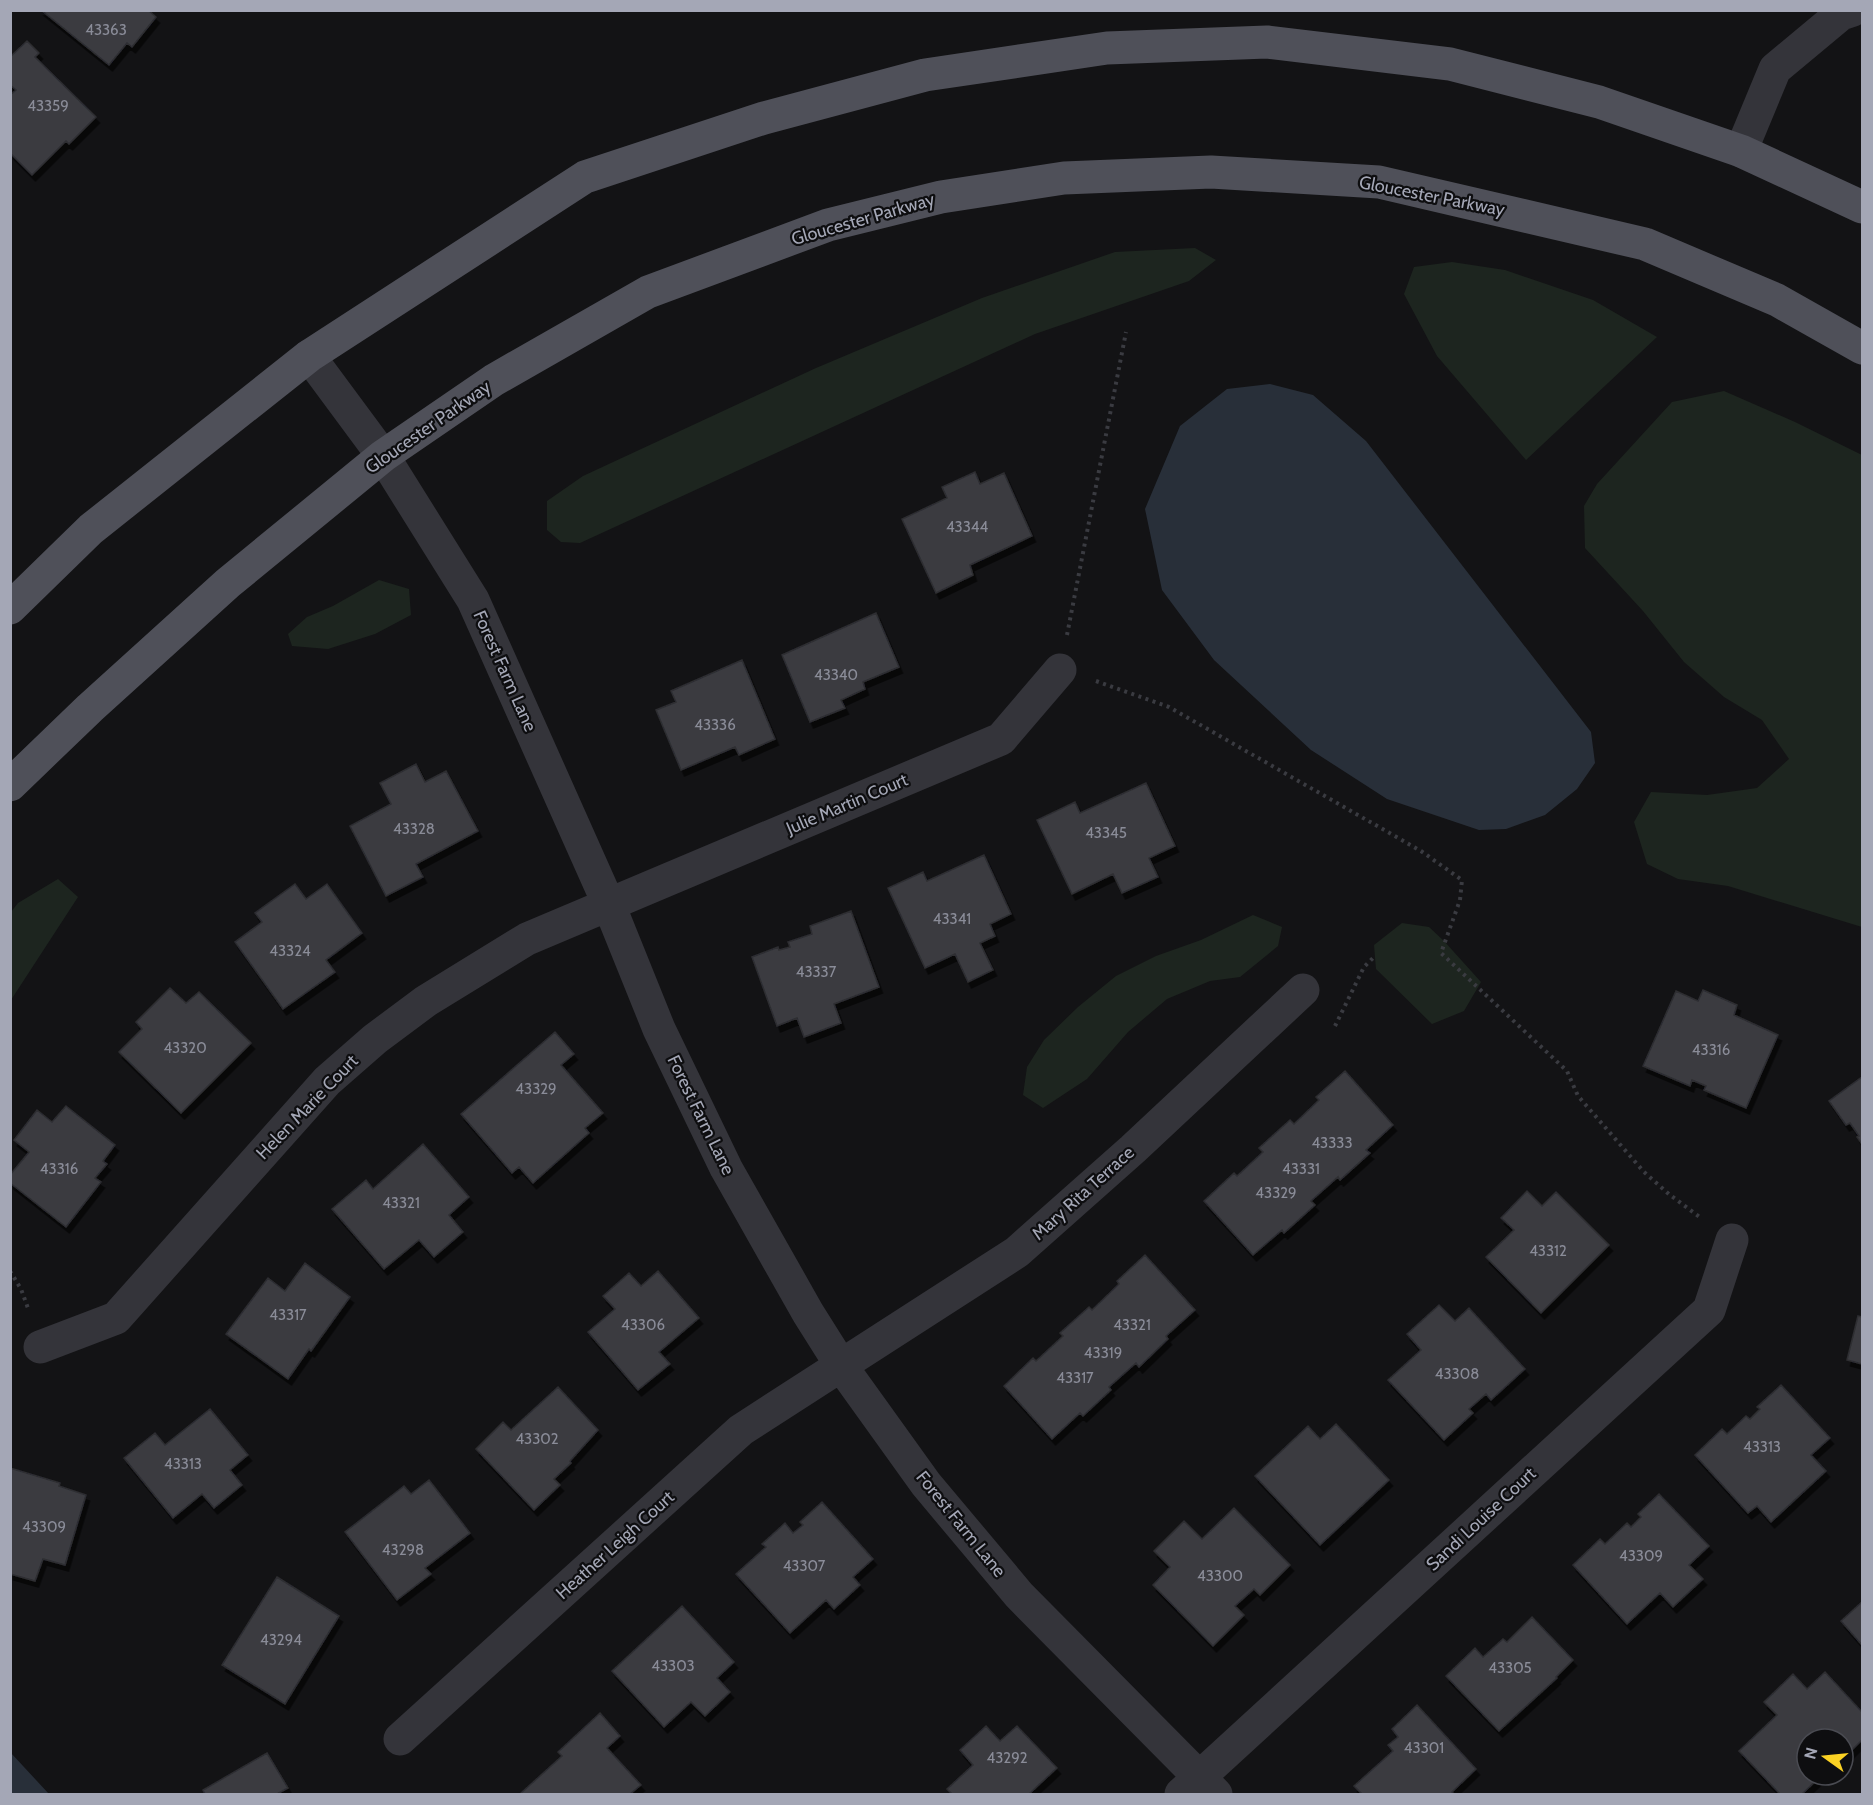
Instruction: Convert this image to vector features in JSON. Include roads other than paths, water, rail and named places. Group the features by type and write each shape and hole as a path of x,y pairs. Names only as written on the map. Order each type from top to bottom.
{"main road":[{"path":"10,608 91,529 309,356 585,177 764,118 925,75 1107,48 1267,42 1450,64 1599,102 1741,151 1863,207"},
{"name":"Gloucester Parkway","path":"10,784 228,583 383,456 494,380 648,292 828,225 941,197 1064,178 1211,172 1379,182 1645,244 1777,300 1863,348"}],"street":[{"path":"1741,151 1775,69 1840,14 1853,10"},
{"name":"Forest Farm Lane","path":"309,356 383,456 473,600 609,905 659,1029 726,1168 808,1313 842,1367 926,1484 1019,1595 1199,1789"},
{"name":"Julie Martin Court","path":"609,905 1001,739 1060,670"},
{"name":"Helen Marie Court","path":"40,1347 116,1318 327,1081 375,1039 426,1001 527,939 609,905"},
{"name":"Mary Rita Terrace","path":"842,1367 1017,1252 1133,1149 1303,990"},
{"name":"Sandi Louise Court","path":"1199,1789 1709,1310 1732,1240"},
{"name":"Heather Leigh Court","path":"400,1739 741,1430 842,1367"}]}
